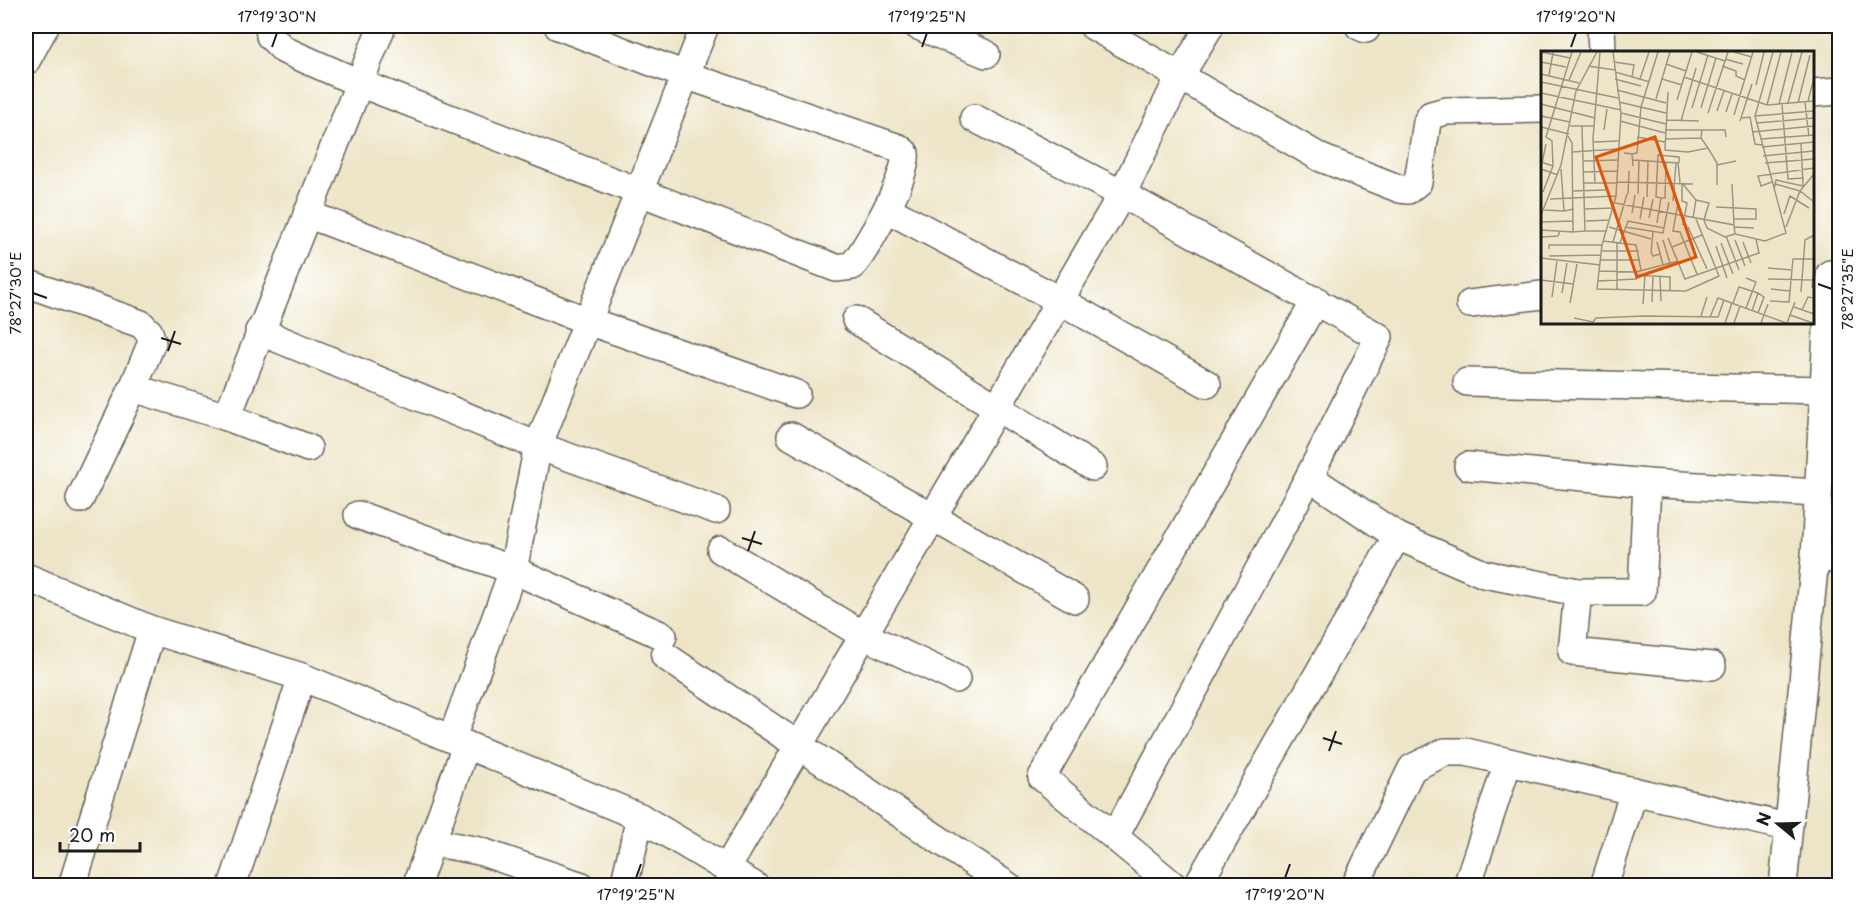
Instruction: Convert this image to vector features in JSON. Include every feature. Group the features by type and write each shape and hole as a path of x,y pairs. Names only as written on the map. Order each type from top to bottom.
{"street":[{"path":"26,61 45,26"},
{"path":"269,26 270,36 284,50 359,83 836,268 845,269 852,266 859,258 887,209 906,159 905,153 899,148 685,75 558,26"},
{"path":"227,417 259,331 382,26"},
{"path":"416,885 513,570 538,446 705,26"},
{"path":"918,26 986,54"},
{"path":"1093,26 1181,74 1322,158 1401,189 1408,190 1418,182 1427,122 1431,116 1446,111 1541,109"},
{"path":"727,868 1122,194 1181,74 1210,26"},
{"path":"1601,26 1602,51"},
{"path":"1814,93 1839,91"},
{"path":"974,118 1122,194 1379,337 1309,477 1115,836"},
{"path":"887,209 1059,300 1207,384"},
{"path":"307,214 588,321 796,394"},
{"path":"1783,885 1787,827 1827,558 1816,493 1827,406 1827,274"},
{"path":"26,283 141,324 149,332 152,342 80,499"},
{"path":"1470,304 1541,295"},
{"path":"1174,885 1041,777 1316,300"},
{"path":"856,320 1093,467"},
{"path":"259,331 538,446 716,510"},
{"path":"1467,382 1827,406"},
{"path":"132,388 227,417 308,448"},
{"path":"791,436 1075,599"},
{"path":"1468,466 1647,483 1816,493"},
{"path":"1309,477 1397,536 1484,574 1578,592 1642,592 1647,483"},
{"path":"358,515 513,570 664,646 800,745 1008,885"},
{"path":"1197,885 1397,536"},
{"path":"721,550 862,635 956,679"},
{"path":"26,577 152,630 302,677 640,818 755,885"},
{"path":"1578,592 1572,652 1712,666"},
{"path":"72,885 152,630"},
{"path":"232,885 302,677"},
{"path":"1355,885 1412,768 1445,752 1466,752 1787,827"},
{"path":"1467,885 1508,762"},
{"path":"1604,885 1634,791"},
{"path":"624,885 640,818"},
{"path":"431,842 479,851 582,885"}]}
